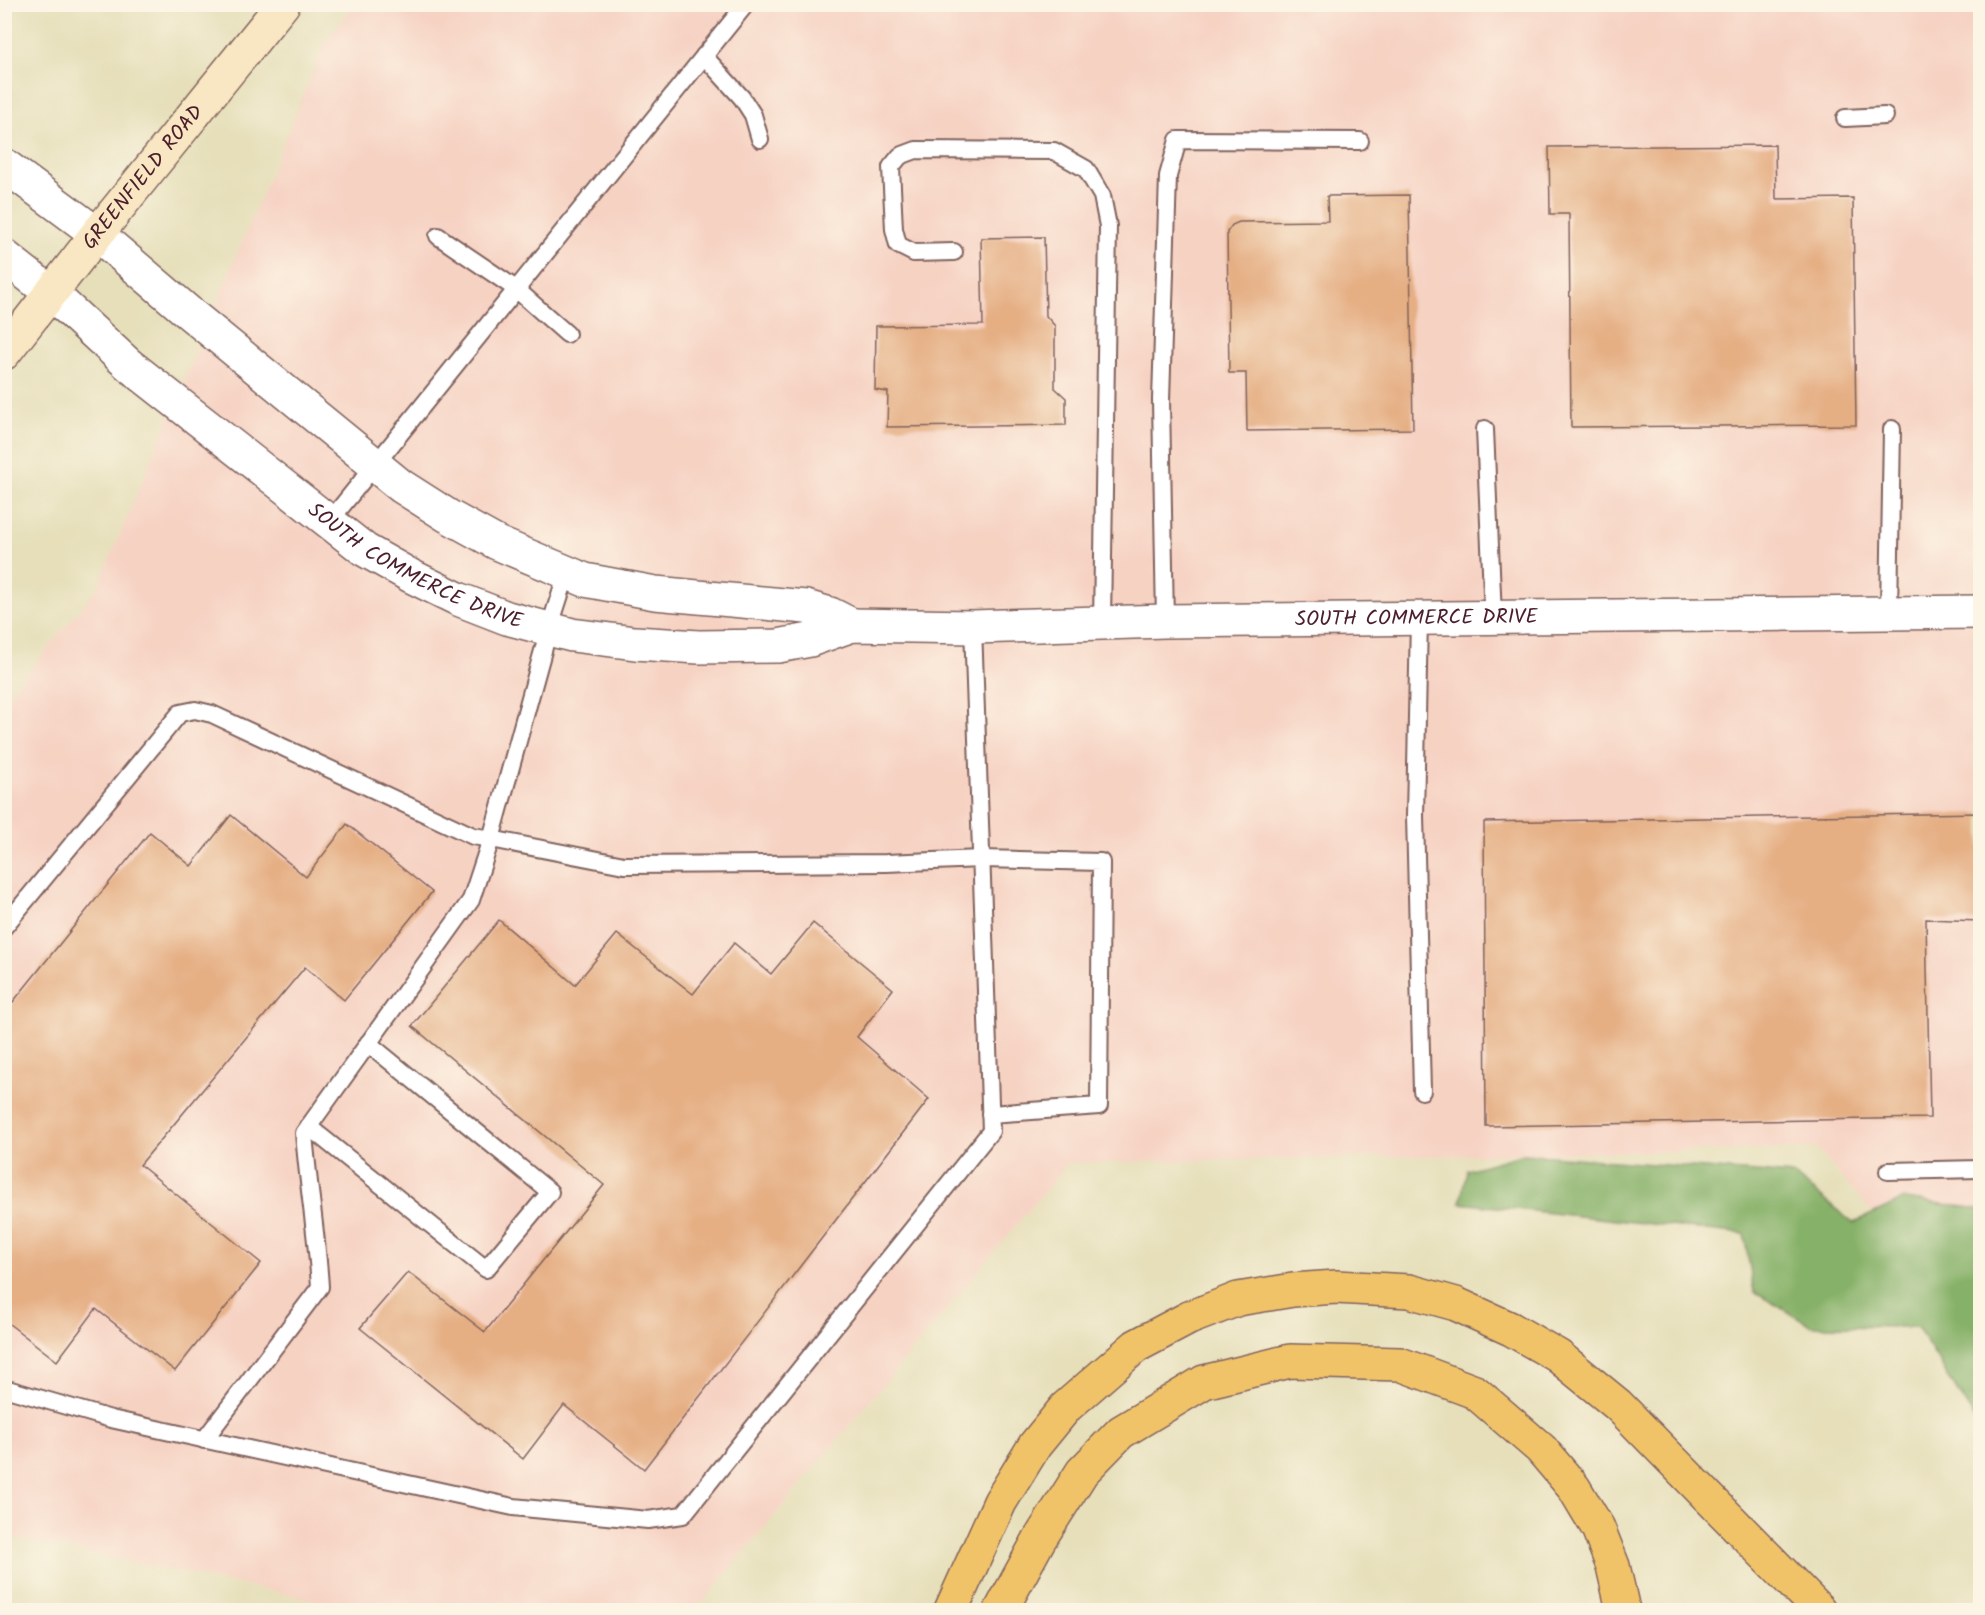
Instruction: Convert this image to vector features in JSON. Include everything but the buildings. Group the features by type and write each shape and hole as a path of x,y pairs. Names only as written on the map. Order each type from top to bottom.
{"highway":[{"path":"951,1611 1000,1502 1035,1445 1066,1407 1136,1346 1189,1318 1238,1299 1293,1290 1336,1287 1409,1291 1456,1304 1511,1329 1558,1356 1618,1405 1819,1611"},
{"path":"1001,1611 1038,1540 1082,1472 1121,1432 1204,1382 1290,1361 1400,1364 1475,1392 1541,1449 1574,1488 1598,1528 1613,1566 1623,1611"}],"main road":[{"name":"GREENFIELD ROAD","path":"4,353 283,4"}],"street":[{"name":"SOUTH COMMERCE DRIVE","path":"4,165 97,234 188,312 401,486 448,516 497,543 585,580 655,592 806,607 830,614 852,625"},
{"name":"SOUTH COMMERCE DRIVE","path":"4,256 51,293 129,365 365,550 411,576 458,598 507,618 572,635 635,644 699,647 778,646 810,640 852,625 973,627 1165,621 1980,612"}],"lane":[{"path":"329,522 746,4"},
{"path":"704,56 742,98 753,116 760,139"},
{"path":"1845,118 1885,116"},
{"path":"1165,621 1161,400 1168,176 1178,140 1360,141"},
{"path":"954,252 914,253 898,245 894,229 891,167 900,156 916,150 1054,151 1086,169 1102,196 1107,226 1102,623"},
{"path":"438,236 516,289 567,334"},
{"path":"1485,429 1493,617"},
{"path":"1889,613 1892,429"},
{"path":"204,1440 320,1287 304,1133 471,900 491,839 549,629 567,573"},
{"path":"1419,619 1415,816 1422,1091"},
{"path":"4,1388 111,1419 513,1507 648,1520 683,1515 991,1131 973,627"},
{"path":"4,927 180,714 195,710 212,714 473,836 624,865 886,863 981,859 1101,862 1099,1106 990,1114"},
{"path":"309,1127 486,1269 550,1192 368,1043"},
{"path":"1888,1171 1980,1169"}],"shaded area":[{"path":"354,5 1980,5 1980,1335 1816,1148 1068,1163 696,1610 364,1610 5,1536 5,699 97,589 327,38"}],"green space":[{"path":"1524,1154 1794,1175 1853,1223 1904,1199 1980,1209 1980,1427 1917,1327 1812,1326 1754,1292 1744,1234 1460,1203 1467,1170"}]}
